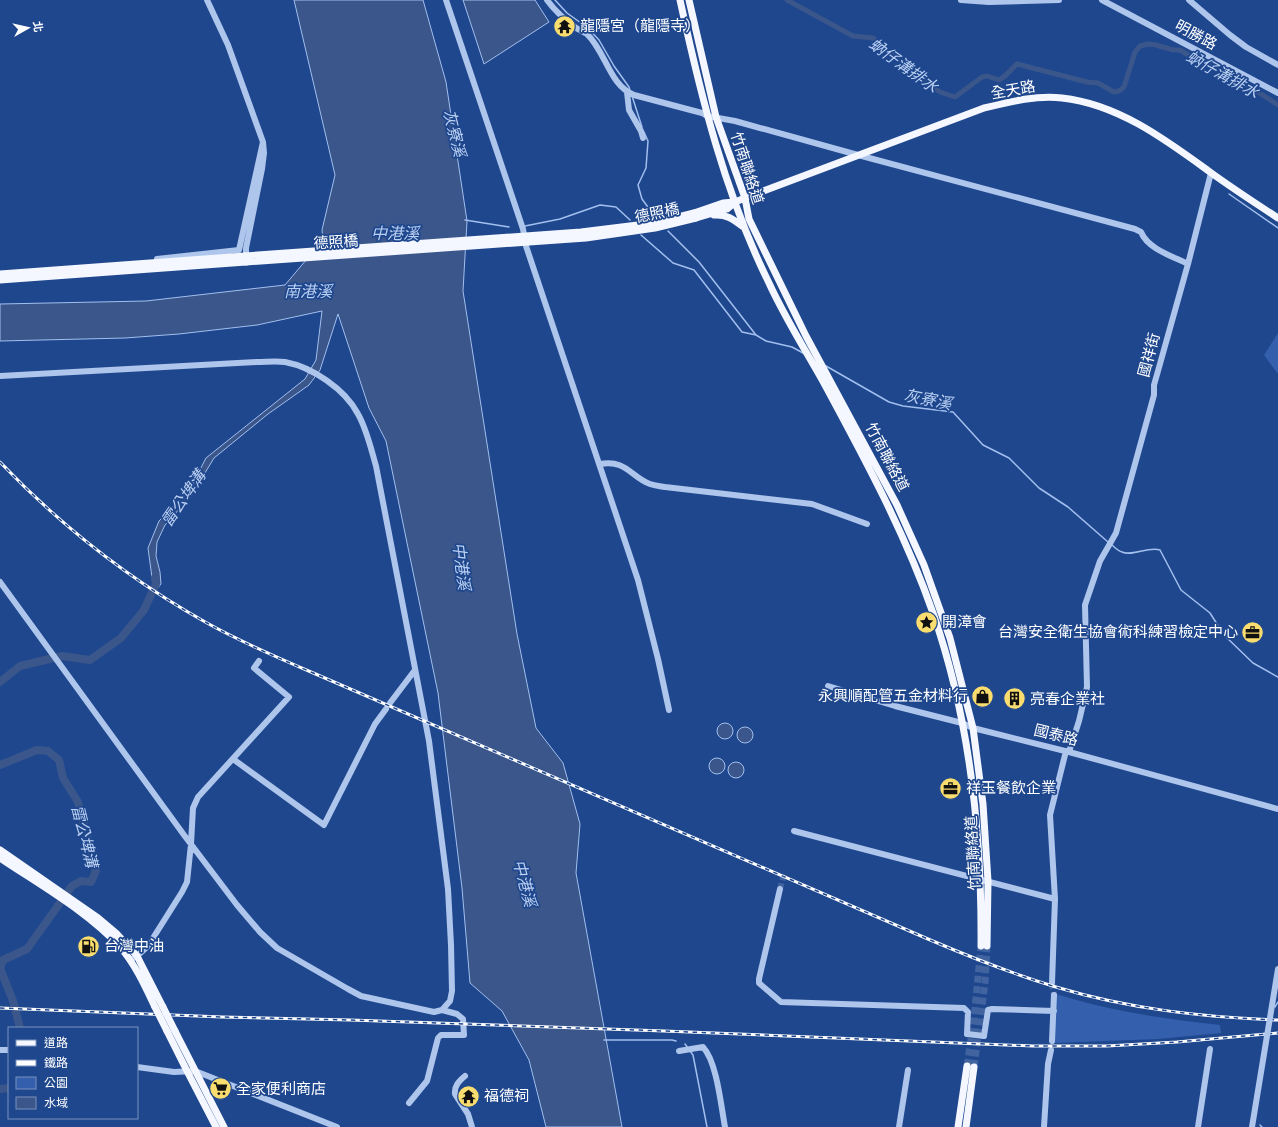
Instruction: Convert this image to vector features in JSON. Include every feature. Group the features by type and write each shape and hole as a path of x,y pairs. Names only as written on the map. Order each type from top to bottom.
{"main road":[{"name":"竹南聯絡道","path":"680,0 707,116 743,227 769,285 798,340 826,387 880,490 913,560 933,614 949,669 962,723 976,808 984,946 988,881 983,804 973,728 950,638 924,565 893,498 806,336 749,219 745,198 716,117 689,0"},
{"name":"全天路","path":"695,215 723,203 735,202 984,108 1008,102 1039,98 1061,98 1084,102 1121,115 1178,149 1278,218"},
{"path":"695,215 722,214 733,219 743,227"},
{"name":"德照橋","path":"0,280 581,232 695,215"},
{"name":"德照橋","path":"0,273 245,259"},
{"path":"0,850 59,894"},
{"path":"0,858 73,903 137,956 224,1127"},
{"path":"106,929 130,960 168,1031 216,1127"},
{"path":"958,1127 971,1067 966,1127"}],"street":[{"path":"208,0 228,45 263,142 245,259"},
{"path":"446,0 522,226 526,246 622,529 645,602 669,710"},
{"path":"547,0 560,15 576,28 587,34 598,48 610,71 630,93 702,113 707,116 735,121 858,156 1135,229 1141,232 1143,236 1158,249 1188,264"},
{"path":"961,0 989,2 1059,0"},
{"name":"明勝路","path":"1102,0 1278,93"},
{"path":"1189,0 1246,47 1278,65"},
{"path":"630,93 629,110 641,131 643,138"},
{"path":"0,273 29,269 139,261 239,250 262,154"},
{"name":"國祥街","path":"1052,983 1055,899 1050,815 1068,752 1079,722 1087,687 1085,605 1100,561 1116,533 1154,395 1154,384 1188,264 1211,173"},
{"path":"0,376 257,362 283,362 297,364 321,376 346,396 358,413 370,444 430,748 448,889 451,945 452,991 450,1001 442,1010"},
{"path":"600,464 607,463 622,466 649,484 665,488 812,504 867,524"},
{"path":"0,582 191,844 237,905 260,932 277,948 341,986 361,996 434,1012 442,1010 457,1014 463,1019 464,1035 441,1035 438,1038 426,1081 409,1102"},
{"path":"130,960 148,946 187,882 193,808 198,797 289,697 254,668 259,661"},
{"path":"390,703 415,670"},
{"name":"國泰路","path":"828,686 895,706 962,723 973,728 1278,809"},
{"path":"233,759 324,825 376,724 386,709"},
{"path":"794,831 1055,899"},
{"path":"780,889 759,979 760,983 781,1002 964,1008 968,1012 967,1034 984,1036 988,1010 992,1008 1054,1011"},
{"path":"1252,1127 1278,969"},
{"path":"1052,1041 1054,995"},
{"path":"679,1051 703,1047 707,1051 713,1068 725,1127"},
{"path":"1198,1127 1210,1049"},
{"path":"1044,1127 1048,1064 1051,1050"},
{"path":"138,1067 174,1072 195,1071 337,1127"},
{"path":"899,1127 908,1070"},
{"path":"465,1076 457,1082 454,1090 468,1114 472,1127"}],"green space":[{"path":"1278,333 1278,374 1264,355"},
{"path":"1056,994 1138,1014 1220,1025 1221,1033 1158,1039 1054,1043"}],"water":[{"name":"中港溪","path":"294,0 423,0 446,82 467,221 463,291 517,634 536,728 563,763 580,824 576,873 622,1127 546,1127 529,1060 502,1011 470,983 462,888 438,693 386,441 369,408 338,314 320,370 309,385 268,414 214,458 191,496 165,525 157,542 156,556 161,584 157,589 153,585 148,548 159,521 190,489 206,458 305,379 316,360 322,311 257,325 179,334 125,338 0,341 0,304 146,301 285,285 323,240 322,230 335,175"},
{"path":"463,0 535,0 549,22 484,64"},
{"path":"722,723 728,723 733,728 731,737 728,739 722,739 717,734 717,728"},
{"path":"742,727 748,727 753,732 751,741 748,743 742,743 737,738 737,732"},
{"path":"714,758 720,758 725,763 723,772 720,774 714,774 709,769 709,763"},
{"path":"733,762 739,762 744,767 742,776 739,778 733,778 728,773 728,767"}],"waterway":[{"path":"555,0 567,13 588,28 599,40 614,66 629,87 630,91"},
{"name":"蚋仔溝排水","path":"787,0 853,36 873,38 915,74 940,92 955,97 982,77 987,76 999,80 1017,64 1087,82 1098,83 1114,92 1119,91 1124,87 1135,52 1140,46 1148,44 1173,50 1180,50 1198,61 1230,74 1246,83 1251,89 1278,105"},
{"path":"632,96 642,127"},
{"path":"644,132 648,141 646,168 638,185 642,199 650,210 658,214"},
{"path":"1229,194 1278,228"},
{"name":"灰寮溪","path":"525,226 560,219 600,205 616,207 630,220"},
{"name":"灰寮溪","path":"465,220 509,227"},
{"path":"668,231 699,262 756,335"},
{"name":"灰寮溪","path":"641,235 673,263 694,270 742,332 756,335 766,341 792,347 803,353"},
{"name":"灰寮溪","path":"826,366 889,402 903,406 953,412 983,445 1009,458 1039,488 1068,507 1108,542"},
{"name":"灰寮溪","path":"1111,544 1119,551 1126,553 1135,553 1150,549 1160,550 1181,590 1210,613 1224,635 1253,663 1278,677"},
{"name":"雷公埤溝","path":"0,682 20,666 62,656 90,660 121,638 144,610 156,584 155,578"},
{"name":"雷公埤溝","path":"0,765 37,750 48,751 59,760 63,778 78,802 96,871 91,882 81,881 72,886 27,949 3,960 0,968 13,1001 20,1027"},
{"path":"1275,1007 1278,1002"},
{"path":"604,1040 676,1041"},
{"path":"685,1044 688,1048"},
{"path":"690,1051 693,1055 707,1127"},
{"name":"雷公埤溝","path":"0,1089 8,1088"}],"tunnel":[{"path":"780,889 784,874"},
{"path":"967,1066 974,1019 981,946"},
{"path":"974,1067 985,983 987,946"},
{"path":"1052,983 1054,995"}],"railway":[{"path":"0,462 23,486 72,530 151,589 220,630 285,661 928,939 1008,971 1083,995 1138,1006 1166,1011 1222,1017 1278,1020"},
{"path":"0,1008 222,1017 664,1031 1033,1046 1107,1046 1177,1042 1278,1033"}],"place":[{"name":"龍隱宮（龍隱寺）","path":"565,26"},
{"name":"開漳會","path":"927,622"},
{"name":"台灣安全衛生協會術科練習檢定中心","path":"1253,632"},
{"name":"永興順配管五金材料行","path":"983,696"},
{"name":"亮春企業社","path":"1014,699"},
{"name":"祥玉餐飲企業","path":"950,788"},
{"name":"台灣中油","path":"88,946"},
{"name":"全家便利商店","path":"221,1089"},
{"name":"福德祠","path":"468,1096"}],"water label":[{"name":"南港溪","path":"308,291"}]}
